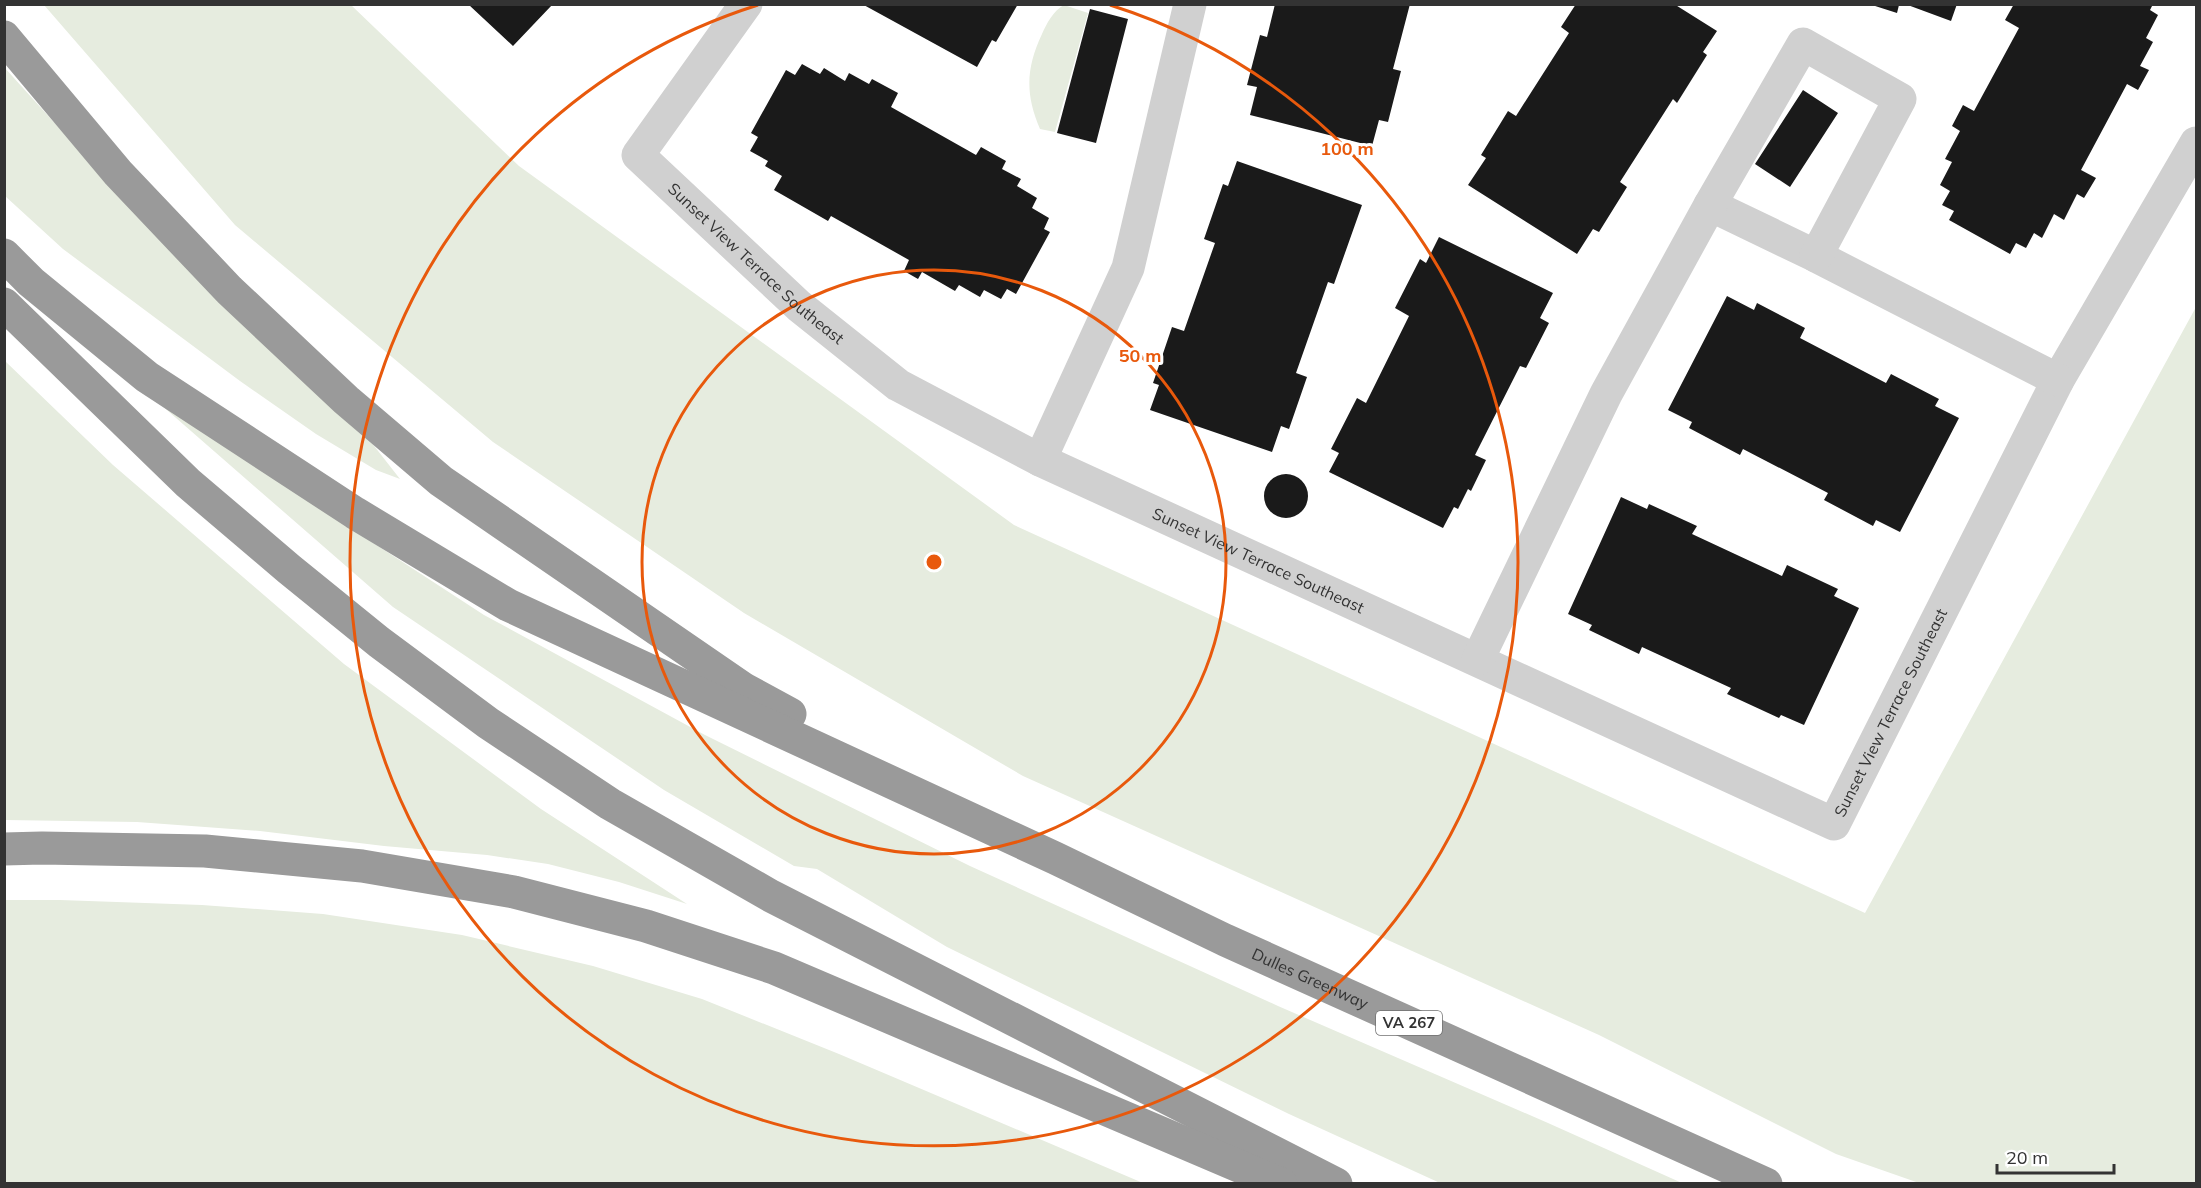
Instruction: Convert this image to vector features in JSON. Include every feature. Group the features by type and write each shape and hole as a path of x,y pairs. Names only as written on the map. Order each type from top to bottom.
{"highway":[{"path":"4,37 118,173 229,290 346,400 441,481 744,689 1055,858"},
{"path":"4,255 31,282 147,377 355,513 508,605 1055,858"},
{"path":"4,304 188,483 289,569 379,642 488,723 610,804 771,896 1336,1184"},
{"path":"4,849 204,851 362,866 514,892 646,926 774,968 1281,1184"},
{"name":"Dulles Greenway","path":"1055,858 1225,940 1766,1184"}],"street":[{"name":"Sunset View Terrace Southeast","path":"746,4 638,155 799,306 898,385 1040,460 1834,824 2058,380 2196,143"},
{"path":"1040,460 1128,267 1190,4"},
{"path":"1478,659 1606,394 1710,205 1803,44 1900,99 1816,256"},
{"path":"1710,205 1816,256 2058,380"}],"shaded area":[{"path":"44,5 351,5 519,166 1014,525 1865,913 2196,307 2196,1183 1919,1183 1836,1154 1599,1035 1023,776 744,613 493,442 235,225"},
{"path":"1064,5 1088,13 1055,132 1040,129 1032,104 1029,81 1033,58 1042,34 1054,14"},
{"path":"4,67 157,236 364,433 400,479 376,470 316,434 240,381 63,249 5,196"},
{"path":"5,361 113,465 344,664 541,809 687,904 619,882 548,864 487,855 384,846 260,831 137,822 5,820"},
{"path":"160,404 484,615 705,735 970,866 1278,1006 1682,1183 1440,1183 1289,1114 947,947 817,869 794,866 664,790 393,607"},
{"path":"5,900 202,905 323,914 462,935 593,966 702,999 839,1054 1143,1183 5,1183"}],"building":[{"path":"862,4 1018,4 996,42 992,40 977,67"},
{"path":"1275,4 1410,4 1393,69 1401,71 1388,122 1379,120 1372,146 1250,115 1257,87 1247,85 1260,35 1267,37"},
{"path":"1576,4 1674,4 1717,31 1703,52 1707,55 1677,103 1673,99 1620,182 1627,187 1599,232 1593,229 1577,254 1468,185 1486,158 1481,155 1508,111 1516,116 1569,33 1561,27"},
{"path":"1905,4 1957,4 1951,21"},
{"path":"2014,4 2153,4 2150,10 2158,15 2146,38 2153,42 2140,66 2149,70 2138,90 2127,84 2081,170 2096,178 2084,198 2077,194 2064,220 2054,214 2042,238 2034,233 2026,248 2016,243 2010,254 1949,220 1954,211 1942,205 1950,191 1940,185 1952,162 1945,159 1960,131 1952,126 1963,105 1974,111 2019,28 2005,20"},
{"path":"469,5 552,5 513,46"},
{"path":"1872,5 1899,5 1897,13"},
{"path":"1090,9 1128,19 1096,143 1057,133"},
{"path":"802,64 820,74 824,68 845,81 849,73 869,84 872,79 898,93 891,107 976,155 981,147 1006,161 1002,169 1021,179 1017,186 1037,198 1032,208 1049,218 1044,229 1050,232 1016,294 1007,289 1001,299 984,290 980,297 959,285 955,291 922,272 918,279 904,271 909,260 831,216 828,221 774,190 782,176 765,166 768,161 750,151 758,137 751,133 786,70 795,75"},
{"path":"1803,90 1838,113 1790,187 1755,164"},
{"path":"1237,161 1362,205 1334,284 1328,282 1296,373 1307,377 1289,429 1281,426 1272,452 1150,410 1159,385 1153,383 1172,327 1184,331 1215,243 1204,239 1223,184 1228,186"},
{"path":"1439,237 1553,293 1540,318 1549,323 1526,368 1520,366 1475,455 1486,460 1471,491 1468,489 1458,509 1454,507 1443,528 1329,472 1339,453 1331,449 1357,398 1366,403 1409,316 1395,308 1420,259 1426,263"},
{"path":"1727,296 1754,310 1757,303 1805,328 1800,338 1886,383 1891,374 1939,399 1935,406 1959,418 1900,532 1876,520 1873,526 1824,500 1828,493 1743,449 1740,455 1689,428 1692,422 1668,410"},
{"path":"1286,474 1295,475 1302,480 1307,487 1307,505 1302,512 1295,517 1286,518 1277,517 1270,512 1265,505 1264,496 1265,487 1270,480 1277,475"},
{"path":"1621,497 1647,509 1649,504 1697,526 1692,534 1782,576 1787,565 1838,589 1834,596 1859,608 1804,725 1781,715 1779,718 1727,694 1731,688 1642,647 1639,654 1589,630 1592,625 1568,614"}]}
